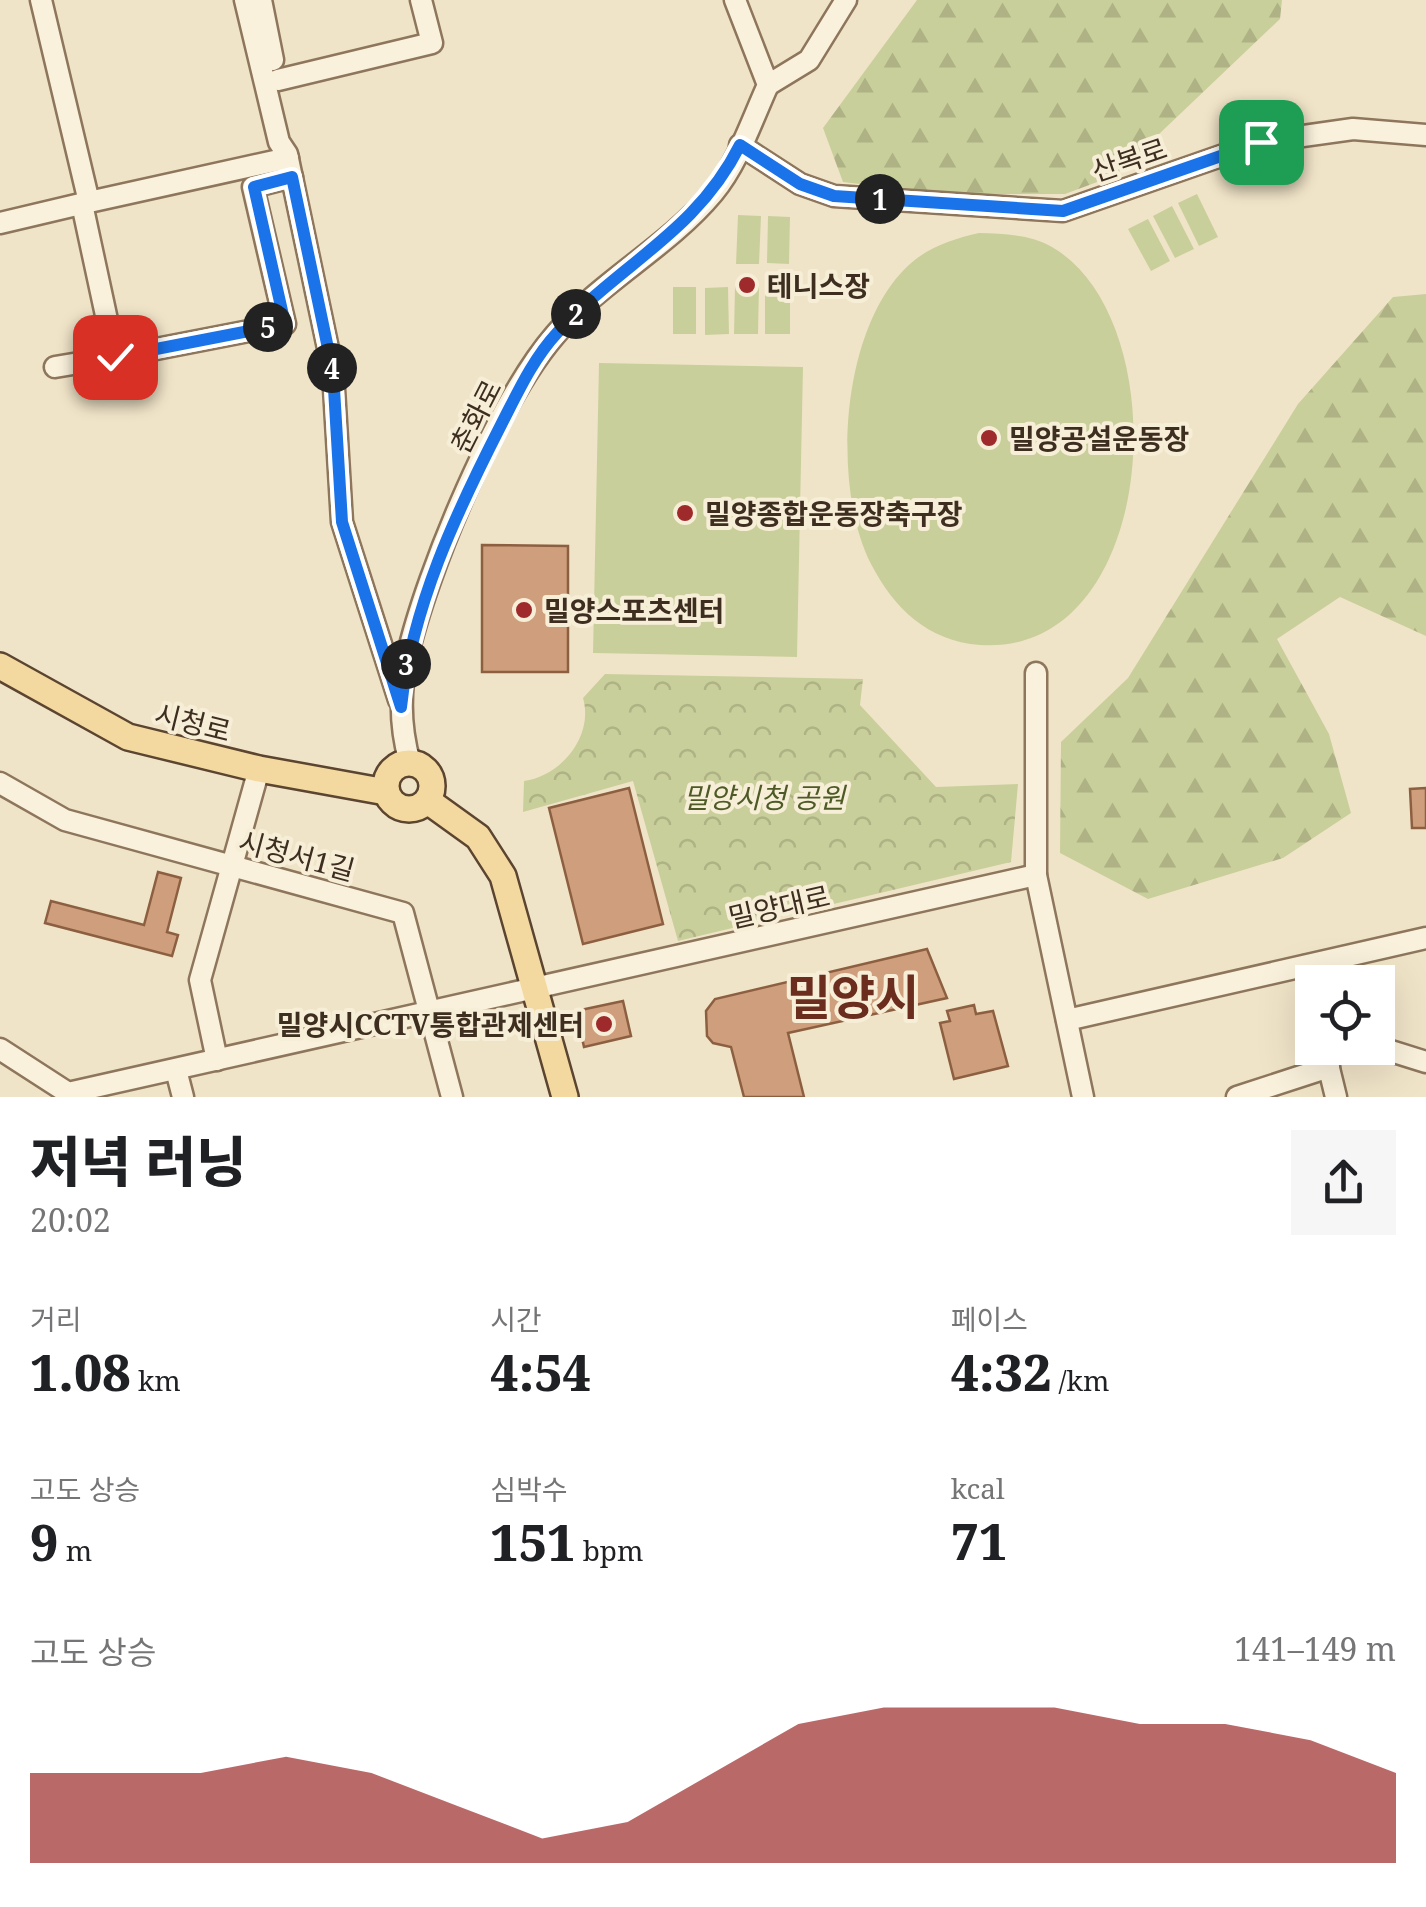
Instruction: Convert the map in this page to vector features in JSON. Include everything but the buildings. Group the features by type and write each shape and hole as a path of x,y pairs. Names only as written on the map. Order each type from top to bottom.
{"main road":[{"name":"시청로","path":"0,666 128,736 259,768 386,792"},
{"path":"410,763 429,774 433,787 428,801 415,809 401,808 386,792 391,772 410,763"},
{"path":"428,801 478,836 503,876 565,1097"}],"street":[{"path":"41,0 115,357"},
{"path":"245,0 280,142 289,163 333,372 342,522 401,707"},
{"path":"260,0 291,142 289,163"},
{"path":"278,80 432,42 421,0"},
{"path":"735,0 768,85 809,60 846,0"},
{"name":"춘화로","path":"410,763 401,707 406,660 428,586 476,474 533,364 579,312 716,190 768,85"},
{"name":"산복로","path":"740,145 800,184 834,196 1063,211 1261,142 1353,130 1426,135"},
{"path":"0,223 289,163"},
{"path":"54,366 285,324 254,187 289,163"},
{"path":"1036,673 1036,875 1083,1097"},
{"path":"217,1060 200,980 259,768"},
{"name":"시청서1길","path":"0,783 64,820 404,913 452,1097"},
{"name":"밀양대로","path":"68,1095 1036,875"},
{"path":"1310,965 1426,938"},
{"path":"1067,1020 1295,968"},
{"path":"0,1049 68,1095"},
{"path":"1395,1053 1426,1062"},
{"path":"1237,1097 1306,1065"},
{"path":"1328,1065 1336,1097"},
{"path":"176,1070 183,1097"}],"green space":[{"path":"917,0 1282,0 1280,19 1116,175 1065,194 943,194 843,182 823,128"},
{"path":"1197,194 1218,237 1199,246 1178,203"},
{"path":"1172,206 1194,249 1175,258 1153,216"},
{"path":"738,215 761,216 759,264 736,264"},
{"path":"768,216 790,217 789,264 767,263"},
{"path":"1148,219 1170,261 1151,271 1128,229"},
{"path":"979,233 1016,235 1044,243 1093,286 1120,342 1132,408 1131,478 1115,544 1085,598 1040,634 980,645 928,629 890,595 871,564 858,530 847,448 858,360 872,320 891,285 923,254"},
{"path":"735,286 759,286 758,334 734,334"},
{"path":"673,287 696,287 696,334 673,334"},
{"path":"728,287 729,334 705,335 705,288"},
{"path":"765,287 790,287 790,334 765,334"},
{"path":"1426,294 1426,636 1340,597 1277,639 1329,734 1351,813 1283,858 1148,899 1060,853 1061,742 1128,678 1298,404 1393,297"},
{"path":"599,363 803,367 797,657 593,653"},
{"name":"밀양시청 공원","path":"605,674 863,679 860,705 936,787 1018,784 1011,862 678,941 633,781 523,812 524,781 550,771 572,752 584,726 583,698"}],"place":[{"name":"테니스장","path":"747,285"},
{"name":"밀양공설운동장","path":"989,438"},
{"name":"밀양종합운동장축구장","path":"685,513"},
{"name":"밀양스포츠센터","path":"524,610"},
{"name":"밀양시CCTV통합관제센터","path":"604,1024"}],"district":[{"name":"밀양시","path":"853,996"}],"route":[{"path":"115,357 285,324 254,187 292,177 333,372 342,522 401,707 406,660 428,586 476,474 533,364 556,333 643,260 716,190 740,145 800,184 834,196 1063,211 1261,142"}]}
